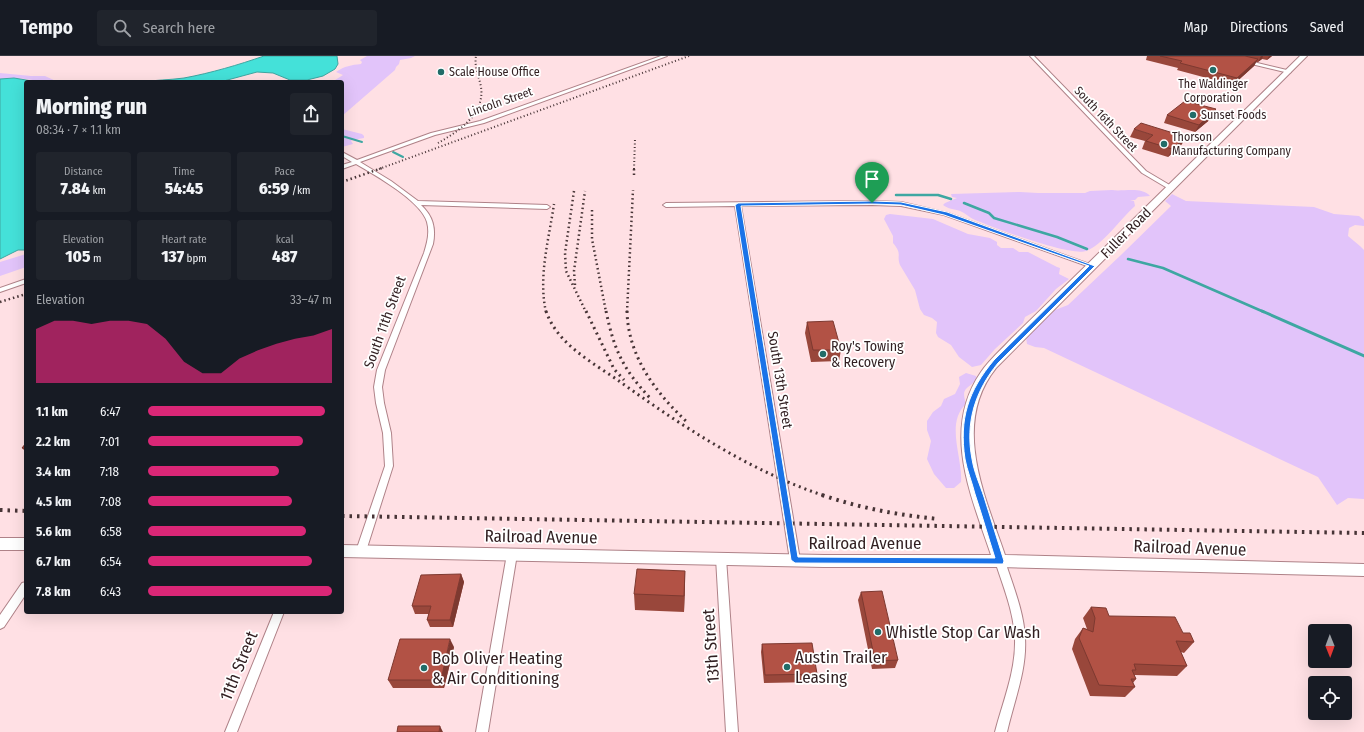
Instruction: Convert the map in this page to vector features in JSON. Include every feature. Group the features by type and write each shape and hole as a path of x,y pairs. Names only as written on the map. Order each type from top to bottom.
{"street":[{"name":"Lincoln Street","path":"344,166 433,134 482,122 665,56"},
{"name":"South 16th Street","path":"1032,56 1144,172 1171,188"},
{"name":"Fuller Road","path":"1000,561 968,460 966,431 967,417 973,398 986,374 996,362 1092,266 1304,56"},
{"path":"1243,61 1289,72"},
{"name":"South 11th Street","path":"344,155 418,203 429,218 432,228 431,239 381,370 378,387 387,432 389,466 361,551"},
{"path":"418,203 547,207"},
{"path":"666,205 884,203 915,206 946,214 1092,266"},
{"name":"South 13th Street","path":"738,205 795,560"},
{"path":"0,290 24,282"},
{"path":"0,544 24,544"},
{"name":"Railroad Avenue","path":"344,551 795,560 1000,561 1364,570"},
{"path":"482,732 512,554"},
{"name":"13th Street","path":"721,558 732,732"},
{"path":"1000,561 1016,611 1020,638 1019,662 1001,732"},
{"path":"0,624 24,589"},
{"name":"11th Street","path":"231,732 279,614"}],"shaded area":[{"path":"367,56 415,56 400,60 395,70 344,114 344,80 335,80 343,75 336,72 348,66 361,64 362,62 360,60"},
{"path":"0,73 45,76 54,80 15,78 0,79"},
{"path":"344,130 362,134 364,136 364,138 352,140 351,141 353,144 344,146"},
{"path":"1137,190 1150,196 1138,197 1135,200 1130,200 1134,201 1135,206 1105,238 1092,248 1086,251 1078,252 1048,246 1013,234 982,223 960,211 943,205 957,198 952,197 951,194 1020,192 1085,193 1090,191"},
{"path":"1172,194 1186,201 1314,207 1334,214 1359,216 1364,220 1364,226 1355,225 1349,228 1348,236 1364,250 1364,499 1348,498 1337,505 1318,477 1044,348 1027,344 1026,337 1055,310 1068,305 1171,206 1165,201"},
{"path":"890,214 933,219 968,234 990,238 997,242 997,245 1001,248 1013,248 1019,252 1028,252 1060,268 1059,274 1069,279 1056,289 1036,311 1025,317 1023,323 995,349 981,365 972,367 959,357 951,345 938,337 936,333 937,322 924,315 920,309 915,290 900,265 899,252 893,243 893,236 884,219 886,215"},
{"path":"24,255 24,268 0,276 0,262"},
{"path":"966,373 976,376 977,379 964,392 966,404 960,412 957,421 956,441 961,482 954,488 946,488 934,474 927,459 931,441 927,430 927,421 933,412 941,406 944,399 955,394 960,384 959,377"}],"water":[{"path":"264,56 337,56 338,64 335,69 323,76 307,80 290,80 273,73 257,72 227,80 166,80 194,76 244,63"},
{"path":"14,78 26,80 24,80 24,250 18,250 0,259 0,79"}],"building":[{"path":"1160,56 1245,56 1258,59 1237,78 1180,63 1182,61"},
{"path":"1185,101 1216,109 1199,125 1167,115"},
{"path":"1141,123 1186,137 1172,149 1146,141 1153,135 1134,129"},
{"path":"833,321 841,350 813,350 807,322"},
{"path":"637,569 685,571 684,596 634,594"},
{"path":"461,574 450,620 427,620 431,606 412,606 421,575"},
{"name":"Whistle Stop Car Wash","path":"882,591 898,660 875,661 861,592"},
{"path":"1091,607 1106,608 1109,616 1175,617 1183,633 1190,633 1194,642 1176,641 1187,666 1134,664 1136,670 1132,670 1136,679 1131,679 1135,687 1099,685 1079,638 1083,628 1093,632 1095,618"},
{"name":"Bob Oliver Heating & Air Conditioning","path":"400,639 450,639 441,680 388,680"},
{"name":"Austin Trailer Leasing","path":"812,643 817,674 765,675 762,644"},
{"path":"398,726 440,726 439,732 397,732"}],"waterway":[{"path":"344,137 362,142"},
{"path":"393,152 403,157"},
{"path":"896,195 938,195 951,199"},
{"path":"964,203 989,213 994,218 1057,237 1087,249"},
{"path":"1128,259 1163,268 1264,312"},
{"path":"1262,311 1364,356"}],"railway":[{"path":"438,143 469,121 479,105 481,87 476,68 476,56"},
{"path":"379,169 689,56"},
{"path":"634,169 635,139"},
{"path":"344,181 382,168"},
{"path":"634,169 634,175"},
{"path":"627,311 633,190"},
{"path":"574,191 565,253 566,271 586,312"},
{"path":"575,285 574,271 585,191"},
{"path":"546,312 543,285 545,258 554,204"},
{"path":"592,210 592,239 606,312"},
{"path":"0,302 24,295"},
{"path":"546,311 551,323 558,333 576,351 668,415 744,461 797,486 824,495"},
{"path":"586,311 614,369 624,380"},
{"path":"606,311 612,337 626,368 650,398"},
{"path":"627,311 632,343 645,372 664,398 687,422"},
{"path":"824,495 851,504 879,510 938,519"},
{"path":"0,510 24,511"},
{"path":"344,516 1364,533"}],"place":[{"name":"The Waldinger Corporation","path":"1213,70"},
{"name":"Scale House Office","path":"441,72"},
{"name":"Sunset Foods","path":"1193,115"},
{"name":"Thorson Manufacturing Company","path":"1164,144"},
{"name":"Roy's Towing & Recovery","path":"823,354"},
{"name":"Whistle Stop Car Wash","path":"878,632"},
{"name":"Austin Trailer Leasing","path":"787,667"},
{"name":"Bob Oliver Heating & Air Conditioning","path":"424,668"}],"route":[{"path":"872,203 901,204 930,209 1092,266 996,362 986,374 973,398 967,417 966,446 968,460 1000,561 795,560 738,205 872,203"}]}
